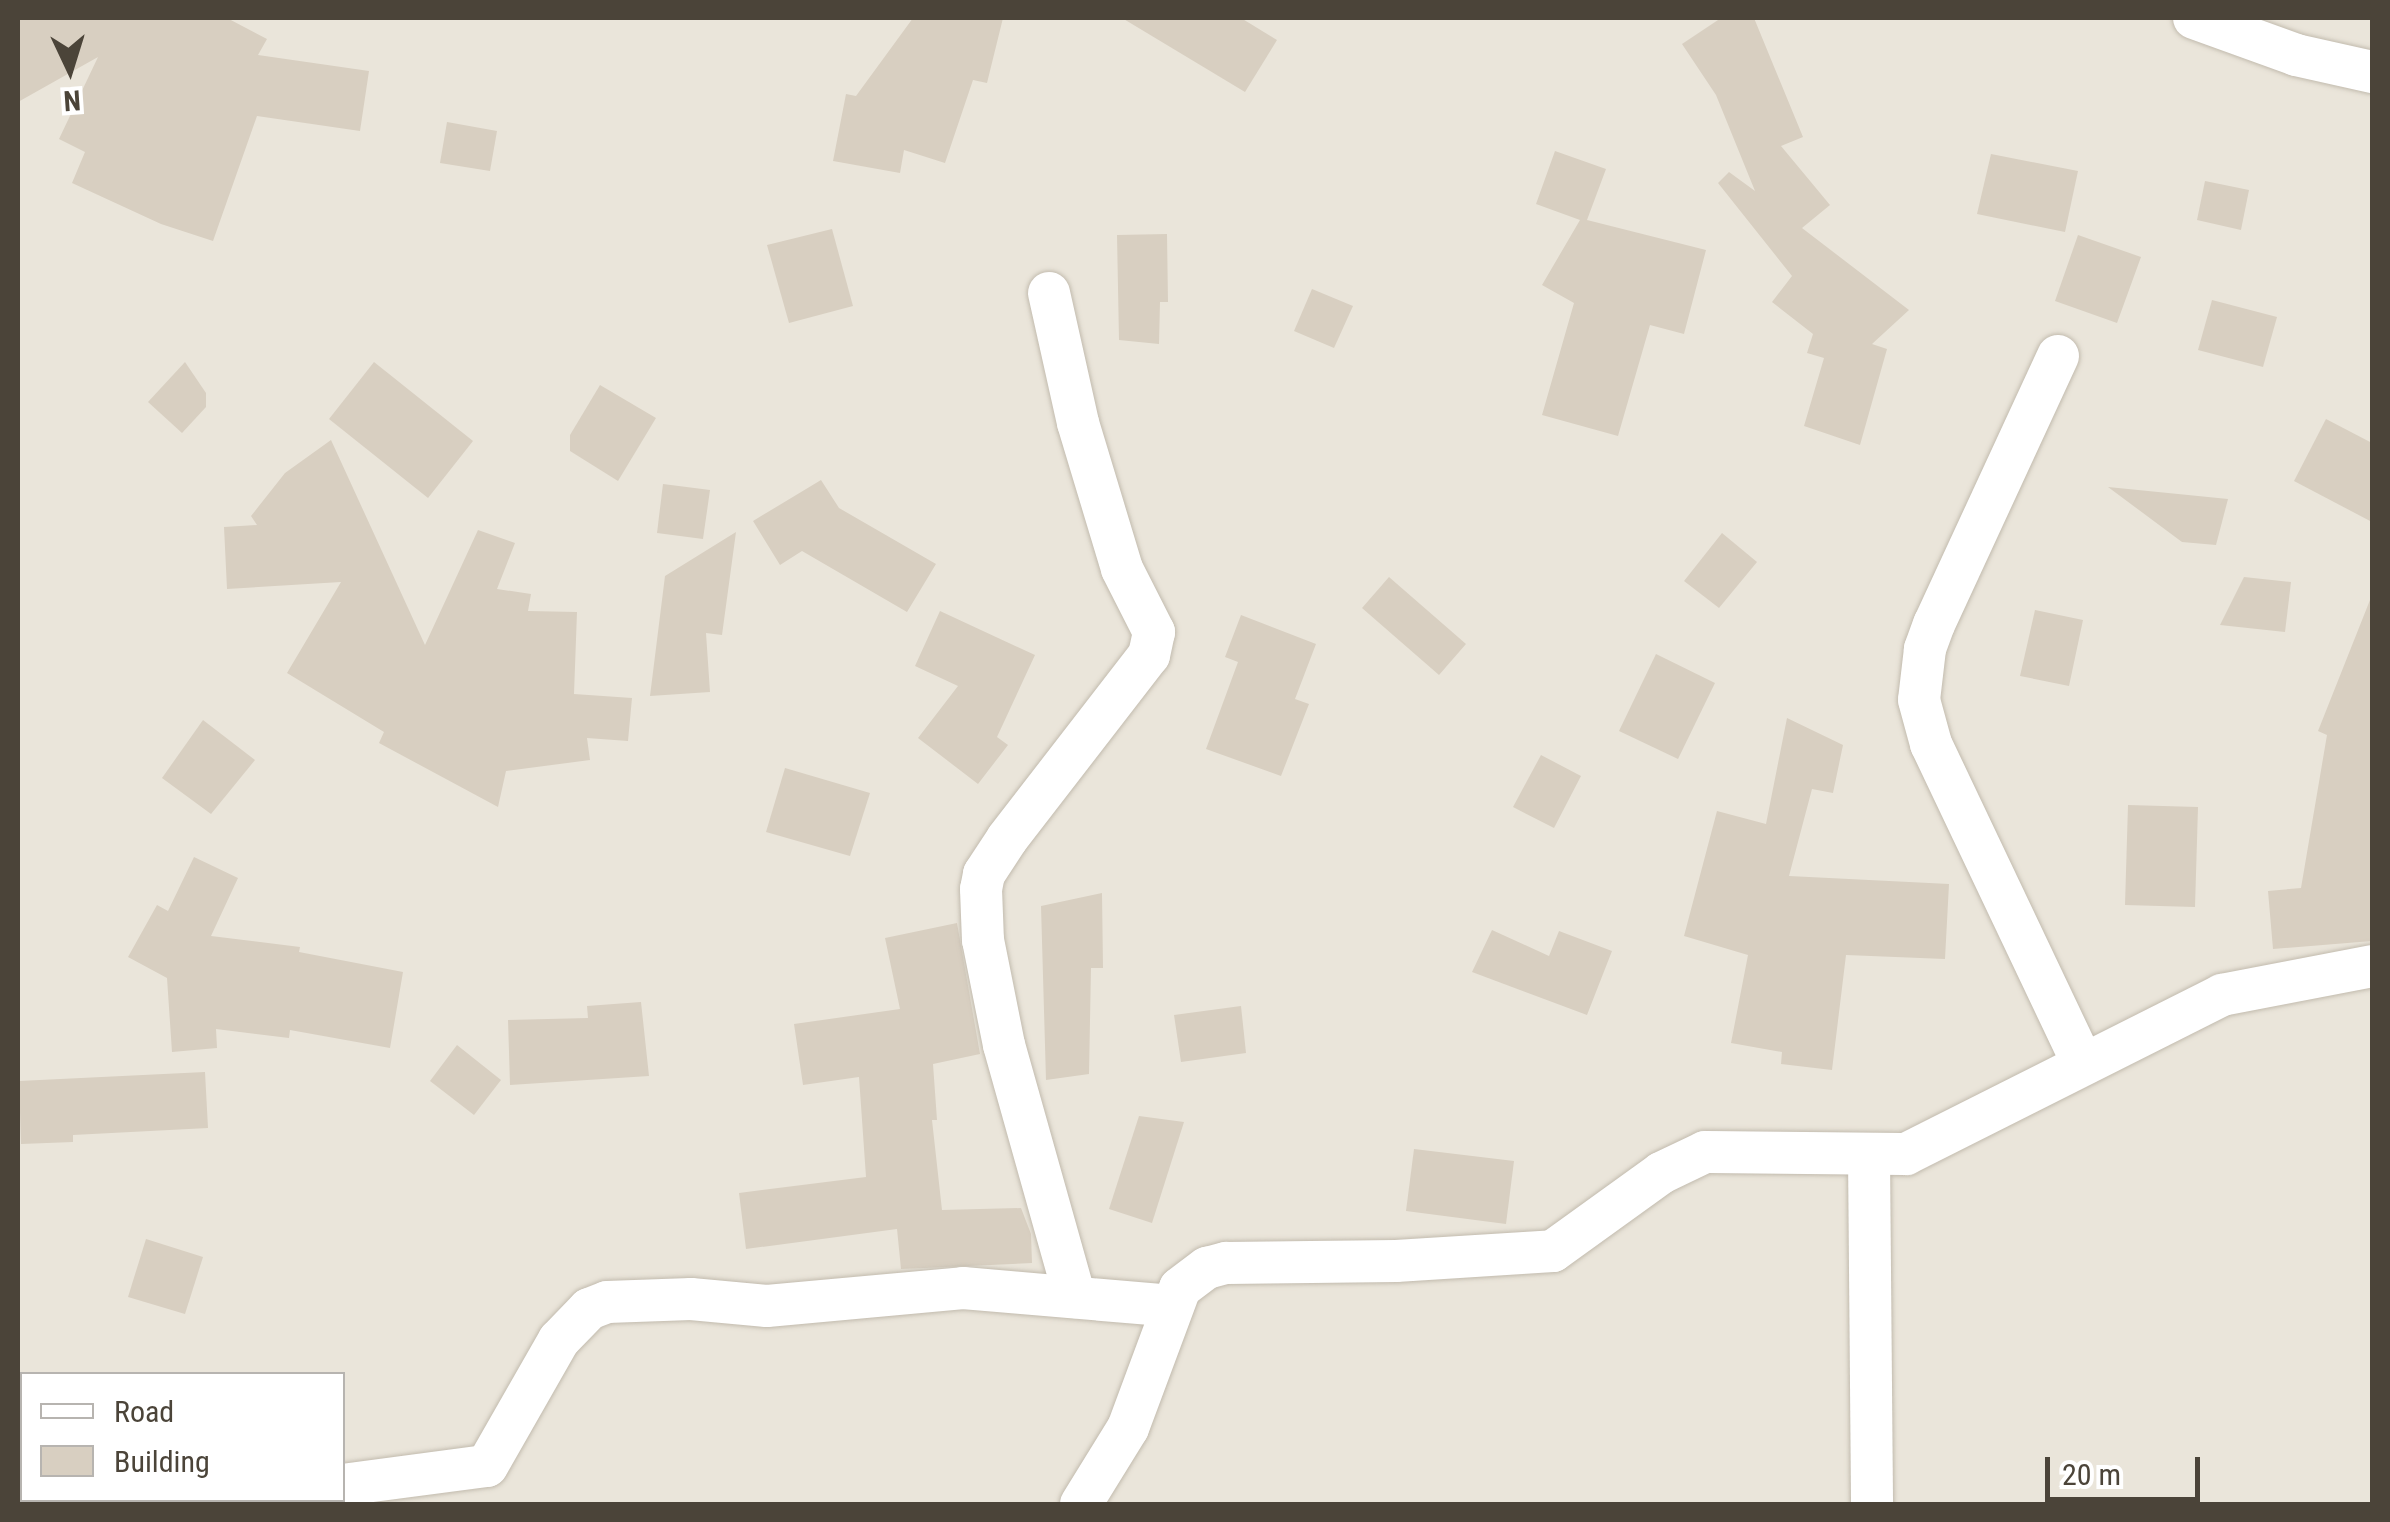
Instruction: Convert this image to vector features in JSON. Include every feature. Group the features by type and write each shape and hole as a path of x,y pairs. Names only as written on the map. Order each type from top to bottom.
{"street":[{"path":"2194,18 2296,55 2372,72"},
{"path":"1050,293 1078,423 1122,570 1154,632 1149,655 1007,839 984,874 981,890 983,940 1004,1045 1075,1297"},
{"path":"2058,356 1934,624 1924,649 1919,700 1931,744 2082,1062"},
{"path":"1080,1504 1128,1428 1172,1306 1190,1276 1226,1263 1396,1261 1553,1250 1661,1174 1705,1152 1906,1154 2082,1062 2222,995 2372,966"},
{"path":"1869,1156 1872,1504"},
{"path":"345,1485 487,1466 560,1340 589,1310 607,1302 690,1299 767,1306 964,1288 1172,1306"}],"shaded area":[{"path":"18,18 2372,18 2372,1504 18,1504"}],"building":[{"path":"18,18 227,18 267,39 258,55 369,71 360,131 257,116 213,241 161,224 72,183 85,152 59,139 98,57 18,102"},
{"path":"913,18 1003,18 987,83 973,80 945,163 904,150 900,173 833,161 846,94 856,96"},
{"path":"1122,18 1241,18 1277,40 1245,92"},
{"path":"1721,18 1754,18 1803,137 1781,146 1830,205 1802,228 1909,310 1872,344 1887,349 1860,445 1804,426 1824,358 1807,353 1813,334 1772,302 1792,276 1718,183 1729,172 1755,191 1716,95 1682,44"},
{"path":"447,122 497,131 490,171 440,163"},
{"path":"1555,151 1606,169 1587,220 1706,250 1684,334 1650,325 1618,436 1542,415 1574,303 1542,285 1580,220 1536,204"},
{"path":"1991,154 2078,171 2065,232 1977,214"},
{"path":"2205,181 2249,190 2241,230 2197,220"},
{"path":"832,229 853,306 789,323 767,245"},
{"path":"1167,234 1168,302 1160,302 1159,344 1119,340 1117,235"},
{"path":"2078,235 2141,257 2117,323 2055,301"},
{"path":"1312,289 1353,306 1334,348 1294,331"},
{"path":"2212,300 2277,317 2263,367 2198,350"},
{"path":"185,362 206,393 206,407 182,433 148,402"},
{"path":"374,362 473,441 428,498 329,419"},
{"path":"600,385 656,418 618,481 570,451 570,435"},
{"path":"2326,419 2372,443 2372,522 2294,481"},
{"path":"331,440 425,645 478,530 515,543 497,589 531,594 528,611 577,612 574,694 632,698 628,741 587,738 590,760 506,771 498,807 379,743 384,732 287,673 341,582 227,589 224,527 257,525 251,516 285,473"},
{"path":"821,480 839,508 936,564 907,612 802,551 780,565 753,521"},
{"path":"663,484 710,490 703,539 657,533"},
{"path":"2108,487 2228,499 2216,545 2182,542"},
{"path":"736,532 722,635 706,633 710,692 650,696 665,576"},
{"path":"1722,533 1757,562 1719,608 1684,581"},
{"path":"1389,577 1466,644 1439,675 1362,608"},
{"path":"2244,577 2291,582 2285,632 2220,625"},
{"path":"2370,600 2372,941 2273,949 2268,891 2301,888 2327,735 2318,731"},
{"path":"2035,610 2083,620 2069,686 2020,676"},
{"path":"940,611 1035,655 997,737 1008,745 978,784 918,738 958,686 915,666"},
{"path":"1241,615 1316,644 1295,699 1309,704 1281,776 1206,749 1238,662 1225,657"},
{"path":"1656,654 1715,683 1678,759 1619,731"},
{"path":"1787,718 1843,745 1833,793 1812,789 1789,876 1949,884 1945,959 1846,955 1832,1070 1781,1064 1782,1052 1731,1043 1748,955 1684,936 1717,811 1766,824"},
{"path":"203,720 255,760 211,814 162,778"},
{"path":"1541,755 1581,776 1554,828 1513,807"},
{"path":"785,768 870,793 850,856 766,832"},
{"path":"2128,805 2198,807 2195,907 2125,905"},
{"path":"194,857 238,878 211,936 300,947 299,952 403,972 390,1048 290,1030 289,1038 216,1029 217,1048 172,1052 167,978 128,957 157,905 168,911"},
{"path":"1102,893 1103,968 1091,968 1089,1074 1046,1080 1041,906"},
{"path":"957,923 980,1054 933,1064 937,1120 932,1120 942,1210 1021,1208 1031,1234 1032,1263 901,1269 897,1229 746,1249 739,1193 866,1177 859,1077 803,1085 794,1024 900,1009 885,938"},
{"path":"1492,930 1549,956 1559,931 1612,951 1587,1015 1472,972"},
{"path":"641,1002 649,1076 510,1085 508,1020 588,1018 587,1006"},
{"path":"1241,1006 1246,1053 1181,1062 1174,1015"},
{"path":"457,1045 501,1080 474,1115 430,1081"},
{"path":"205,1072 208,1128 73,1135 73,1142 21,1144 19,1081"},
{"path":"1139,1116 1184,1122 1152,1223 1109,1209"},
{"path":"1414,1149 1514,1161 1506,1224 1406,1211"},
{"path":"146,1239 203,1257 185,1314 128,1297"}]}
